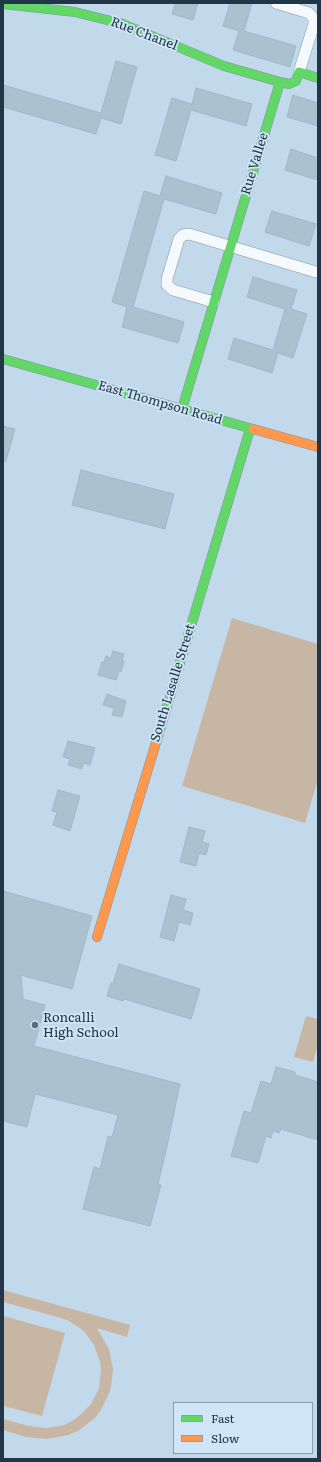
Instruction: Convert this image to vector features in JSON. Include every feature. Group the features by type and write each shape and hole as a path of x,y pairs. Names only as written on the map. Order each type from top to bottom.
{"street":[{"path":"276,3 309,13 314,19 314,24 296,81 289,84 280,82"},
{"name":"Rue Chanel","path":"3,4 75,12 123,24 224,66 280,82"},
{"path":"299,72 318,78"},
{"name":"Rue Vallee","path":"182,409 280,82"},
{"path":"214,302 173,290 167,285 167,279 179,240 183,235 189,234 316,272"},
{"name":"East Thompson Road","path":"3,359 318,447"},
{"name":"South Lasalle Street","path":"97,937 250,429"}],"shaded area":[{"path":"232,618 318,644 318,779 305,823 182,786"},
{"path":"306,1016 318,1019 318,1044 313,1062 294,1057"},
{"path":"3,1290 130,1325 127,1337 97,1328 109,1349 113,1369 110,1391 101,1410 95,1418 78,1431 68,1435 47,1439 26,1437 3,1430 3,1419 29,1426 47,1428 64,1425 72,1421 91,1404 99,1388 101,1370 94,1345 84,1331 69,1321 61,1318 3,1302"},
{"path":"3,1316 65,1333 42,1416 3,1406"}],"building":[{"path":"175,3 198,3 193,20 172,14"},
{"path":"230,3 252,3 244,31 296,46 290,67 233,50 239,31 223,26"},
{"path":"116,61 137,67 121,124 101,118 96,134 3,107 3,85 101,113"},
{"path":"196,88 252,104 246,126 191,110 176,161 155,155 172,98 192,104"},
{"path":"293,95 318,103 318,126 287,117"},
{"path":"291,149 318,158 318,180 285,170"},
{"path":"166,176 222,193 216,214 164,199 133,307 184,322 178,343 122,327 127,307 112,302 144,191 160,196"},
{"path":"272,211 316,224 309,246 265,232"},
{"path":"253,277 297,290 291,309 307,314 293,358 278,353 272,373 228,359 234,338 273,350 285,309 247,297"},
{"path":"3,426 15,429 6,461 3,461"},
{"path":"81,470 174,494 165,529 72,505"},
{"path":"113,651 124,654 121,672 119,671 116,680 98,675 102,662 104,662 106,656 111,658"},
{"path":"107,694 126,701 122,717 112,715 114,708 103,705"},
{"path":"68,741 95,748 90,765 83,763 82,769 68,765 70,759 63,757"},
{"path":"58,790 80,796 70,831 53,825 57,812 52,811"},
{"path":"189,827 205,831 202,842 209,844 206,855 199,853 196,866 180,862"},
{"path":"3,891 92,916 72,989 21,975 23,999 45,1005 34,1046 180,1084 158,1184 161,1185 150,1226 83,1209 94,1167 100,1169 108,1136 112,1137 118,1115 35,1094 27,1127 3,1121"},
{"path":"171,895 186,899 183,910 193,913 190,925 179,922 174,941 160,937"},
{"path":"119,964 200,989 191,1019 124,999 123,1001 107,996 111,983 113,984"},
{"path":"276,1067 295,1072 295,1075 318,1082 318,1140 281,1129 279,1133 273,1131 271,1138 266,1136 258,1163 231,1156 244,1111 251,1113 261,1081 271,1084"}],"traffic: fast":[{"path":"3,4 75,12 123,24 224,66 280,82 289,84 296,81 299,72 318,78"},
{"path":"182,409 280,82"},
{"path":"3,359 253,429"},
{"path":"155,746 250,429"}],"traffic: slow":[{"path":"253,429 318,447"},
{"path":"97,937 155,746"}],"place":[{"name":"Roncalli High School","path":"35,1025"}]}
